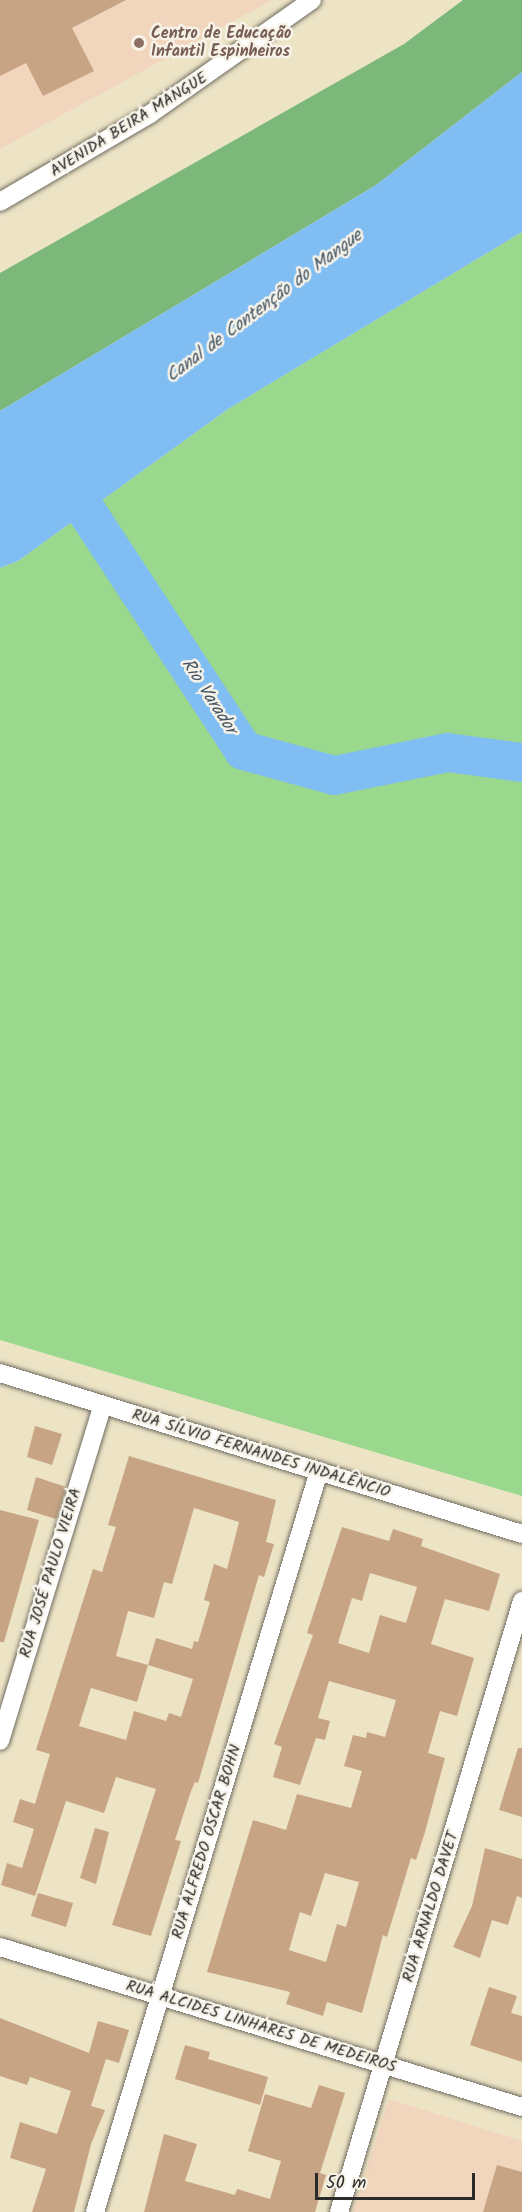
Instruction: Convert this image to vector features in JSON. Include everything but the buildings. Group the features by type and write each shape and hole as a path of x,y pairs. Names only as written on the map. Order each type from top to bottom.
{"street":[{"name":"AVENIDA BEIRA MANGUE","path":"0,202 150,114 312,0"},
{"name":"RUA SÍLVIO FERNANDES INDALÊNCIO","path":"0,1373 522,1534"},
{"name":"RUA JOSÉ PAULO VIEIRA","path":"0,1741 103,1405"},
{"name":"RUA ALFREDO OSCAR BOHN","path":"95,2212 319,1471"},
{"name":"RUA ARNALDO DAVET","path":"339,2212 522,1601"},
{"name":"RUA ALCIDES LINHARES DE MEDEIROS","path":"0,1947 522,2107"}],"shaded area":[{"path":"0,0 272,0 0,149"},
{"path":"389,2099 522,2141 522,2212 353,2212"}],"green space":[{"path":"463,0 522,0 522,72 376,185 0,411 0,273 404,44"},
{"path":"522,232 522,1496 0,1340 0,568 18,561 228,409"}],"water":[{"name":"Canal de Contenção do Mangue","path":"522,72 522,232 228,409 18,561 0,568 0,411 376,185"}],"waterway":[{"name":"Rio Varador","path":"58,468 243,750 334,775 447,752 522,762"}],"place":[{"name":"Centro de Educação Infantil Espinheiros","path":"139,43"}]}
